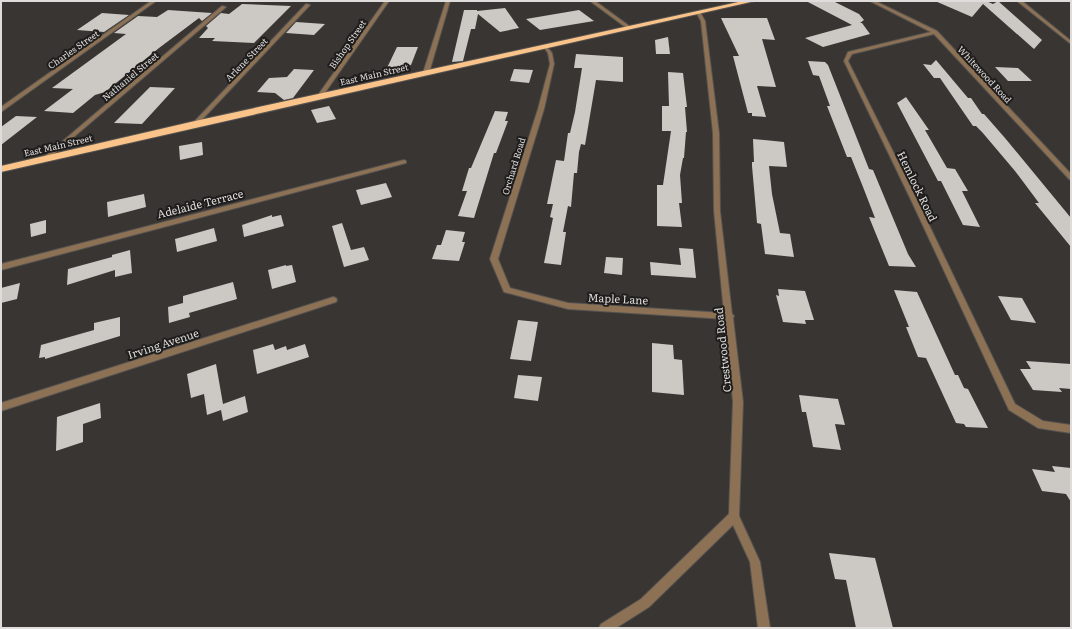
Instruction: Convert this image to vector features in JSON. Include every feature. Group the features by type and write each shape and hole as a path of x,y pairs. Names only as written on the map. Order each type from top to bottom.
{"highway":[{"name":"East Main Street","path":"1,169 320,96 752,1"}],"street":[{"name":"Charles Street","path":"1,110 154,1"},
{"name":"Bishop Street","path":"320,96 387,1"},
{"path":"426,73 448,1"},
{"path":"592,1 630,28"},
{"name":"Whitewood Road","path":"872,1 935,32 1071,178"},
{"path":"1019,1 1071,43"},
{"name":"Arlene Street","path":"195,124 308,5"},
{"name":"Nathaniel Street","path":"46,158 224,7"},
{"name":"Crestwood Road","path":"698,13 703,21 711,80 716,133 717,211 730,316 738,402 734,516"},
{"name":"Hemlock Road","path":"935,32 850,53 846,61 915,202 1012,407 1041,425 1071,429"},
{"name":"Orchard Road","path":"507,290 494,259 540,109 552,64 550,53 546,46"},
{"name":"Adelaide Terrace","path":"1,266 404,162"},
{"name":"Maple Lane","path":"507,290 568,306 730,316"},
{"name":"Irving Avenue","path":"1,407 333,300"},
{"path":"605,628 645,602 734,516 755,562 764,628"}],"building":[{"path":"806,1 833,1 859,14 864,20 860,23 862,23 870,34 823,47 805,38 852,25"},
{"path":"935,1 986,1 993,4 998,1 1042,40 1034,49 983,4 972,17"},
{"path":"242,4 291,6 254,43 212,41 215,38 199,38 208,28 206,26 221,13 229,14"},
{"path":"505,8 519,28 500,32 478,14 475,29 471,29 463,61 452,62 464,10 477,11"},
{"path":"168,10 212,13 202,21 199,18 105,92 95,95 73,113 44,111 73,89 52,88 126,34 114,33 138,16 157,17"},
{"path":"579,10 594,21 540,30 526,19"},
{"path":"102,13 129,15 104,32 77,30"},
{"path":"721,18 767,18 775,40 762,39 776,87 757,86 766,117 752,116 752,113 748,113 733,56 739,56"},
{"path":"296,22 325,24 314,35 286,33"},
{"path":"668,37 670,54 656,54 655,40"},
{"path":"397,47 418,47 411,65 386,70"},
{"path":"576,54 623,57 623,82 596,80 585,145 581,144 577,173 574,173 571,207 568,206 563,232 566,232 561,265 544,263 553,218 550,217 553,204 547,204 556,160 564,161 568,133 570,133 575,112 582,68 574,68"},
{"path":"936,60 968,98 971,98 982,114 984,114 1005,138 1071,218 1071,247 1035,203 1039,203 1015,171 982,132 976,126 973,126 940,78 934,78 923,64 931,65"},
{"path":"808,61 825,62 828,65 869,169 873,170 908,254 916,267 889,266 869,217 875,218 863,187 851,157 847,157 827,106 830,106 819,76 813,75"},
{"path":"995,67 1018,68 1032,81 1008,81"},
{"path":"294,69 314,70 293,98 284,100 275,93 257,92 269,78 287,77"},
{"path":"514,69 533,70 529,83 510,81"},
{"path":"668,72 683,73 687,107 685,107 687,132 684,158 680,175 682,203 679,203 682,227 657,226 657,185 663,185 671,131 662,131 662,106 669,106"},
{"path":"150,87 175,88 142,124 114,123"},
{"path":"906,97 929,130 925,130 947,168 955,169 968,191 962,191 980,227 963,225 941,181 938,181 897,103"},
{"path":"329,106 336,119 317,123 311,110"},
{"path":"495,111 508,112 505,121 508,121 496,153 494,153 474,218 458,216 467,191 462,191 469,168 471,168"},
{"path":"16,116 37,117 1,145 1,127"},
{"path":"753,139 784,142 787,167 769,166 772,194 780,233 790,234 794,257 765,254 761,224 757,223 752,166 752,162 754,162"},
{"path":"202,142 203,155 180,160 179,146"},
{"path":"386,183 392,197 361,205 356,190"},
{"path":"144,194 146,207 108,217 107,202"},
{"path":"272,215 272,217 281,215 284,226 244,237 242,225"},
{"path":"46,220 46,233 31,237 30,224"},
{"path":"342,223 351,250 364,247 369,260 344,267 332,226"},
{"path":"214,228 217,241 177,252 175,239"},
{"path":"446,230 465,232 462,242 465,242 459,261 432,259 437,245 441,245"},
{"path":"679,248 693,249 696,278 651,275 650,262 681,265"},
{"path":"130,250 132,273 115,277 115,270 67,285 68,269 112,257 112,255"},
{"path":"606,257 623,258 622,275 604,273"},
{"path":"286,265 292,265 296,282 272,289 268,270"},
{"path":"233,282 237,299 189,313 190,317 169,323 168,307 183,303 183,296"},
{"path":"20,283 17,299 1,303 1,288"},
{"path":"778,289 805,291 814,320 805,320 806,324 783,322 776,295 779,296"},
{"path":"894,290 917,292 955,375 958,375 964,388 968,389 988,428 966,427 964,424 956,423 926,358 918,357 906,327 909,327"},
{"path":"998,296 1022,298 1036,323 1011,320"},
{"path":"120,317 120,336 45,359 45,357 39,358 41,345 94,330 94,323"},
{"path":"518,320 538,322 531,361 510,359"},
{"path":"652,343 673,345 674,359 682,360 684,395 652,392"},
{"path":"273,344 275,350 286,346 287,350 305,344 309,357 257,374 253,350"},
{"path":"1026,361 1071,364 1071,389 1059,388 1062,392 1033,390 1020,369 1031,369"},
{"path":"216,364 223,404 245,396 248,412 223,421 221,410 207,415 204,394 191,398 187,374"},
{"path":"518,375 542,377 538,401 514,398"},
{"path":"799,395 838,399 845,425 835,424 841,450 813,447 806,412 802,412"},
{"path":"100,403 101,418 83,424 83,442 56,451 57,417"},
{"path":"1052,466 1071,468 1071,502 1066,494 1042,491 1032,469 1055,472"},
{"path":"829,553 875,558 893,628 856,628 846,580 835,579"}]}
